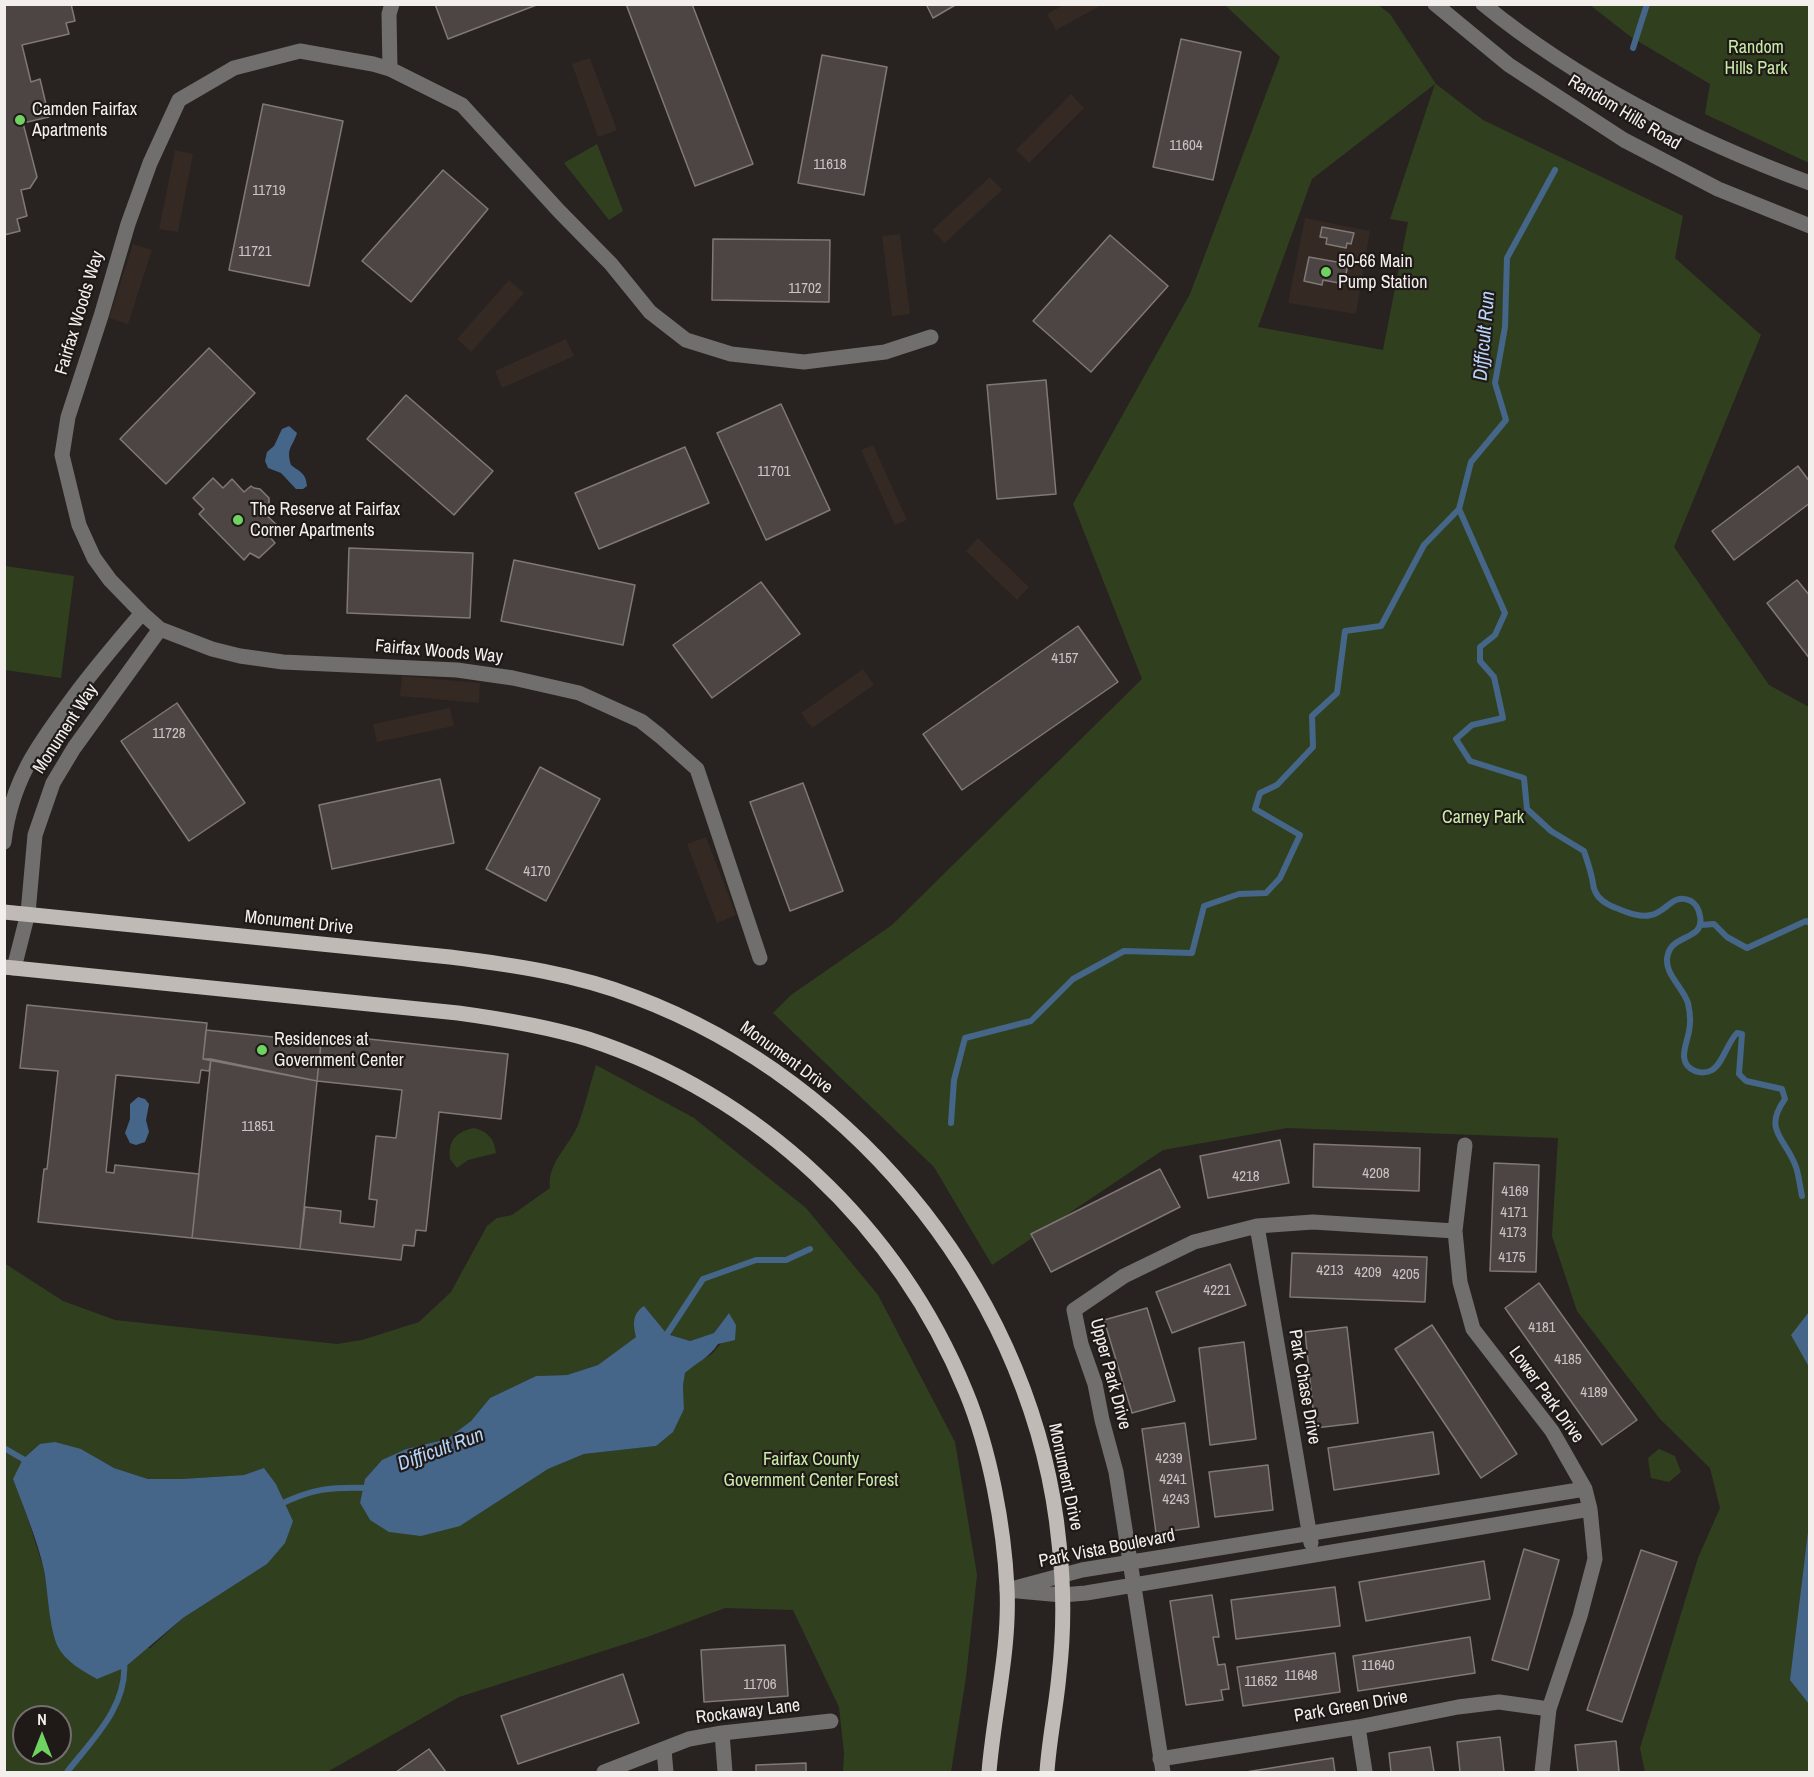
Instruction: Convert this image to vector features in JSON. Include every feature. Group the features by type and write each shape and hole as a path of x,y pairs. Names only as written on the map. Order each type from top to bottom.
{"main road":[{"name":"Monument Drive","path":"4,912 450,957 570,976 633,996 722,1036 755,1056 817,1103 887,1169 935,1227 977,1288 1021,1383 1035,1425 1054,1506 1059,1543 1063,1633 1047,1773"},
{"path":"9,968 503,1019 553,1029 658,1067 712,1095 762,1128 802,1161 839,1197 886,1252 942,1341 967,1393 980,1434 1001,1534 1007,1590 1001,1681 989,1773"}],"street":[{"path":"390,69 389,14 392,4"},
{"name":"Random Hills Road","path":"1435,4 1509,65 1624,140 1718,189 1809,226"},
{"name":"Random Hills Road","path":"1483,4 1516,32 1654,116 1809,183"},
{"name":"Fairfax Woods Way","path":"760,958 697,769 641,721 579,693 513,678 457,670 283,662 240,656 212,649 160,629 110,580 94,558 79,525 62,455 68,417 128,224 155,152 179,100 234,68 300,51 390,69 462,105 611,264 650,312 686,340 731,354 804,362 885,352 931,337"},
{"name":"Monument Way","path":"4,842 15,794 32,754 82,686 142,613"},
{"name":"Monument Way","path":"9,968 28,914 35,835 53,783 74,748 160,629"},
{"name":"Lower Park Drive","path":"1465,1145 1455,1231 1460,1282 1473,1329 1552,1431 1585,1489 1590,1509 1595,1559 1580,1616 1549,1710 1542,1773"},
{"name":"Upper Park Drive","path":"1161,1766 1116,1473 1095,1384 1081,1344 1074,1310 1124,1276 1194,1242 1257,1226 1312,1222 1455,1231"},
{"name":"Park Chase Drive","path":"1257,1226 1313,1555"},
{"name":"Park Vista Boulevard","path":"1007,1590 1061,1574 1585,1489"},
{"name":"Park Vista Boulevard","path":"1007,1590 1062,1595 1590,1509"},
{"name":"Park Green Drive","path":"1161,1766 1458,1707 1499,1702 1549,1710"},
{"name":"Rockaway Lane","path":"604,1773 689,1739 722,1733 831,1721"},
{"path":"1358,1727 1365,1773"},
{"path":"722,1733 725,1773"},
{"path":"664,1750 666,1773"}],"shaded area":[{"path":"1064,5 1102,5 1056,30 1047,14"},
{"path":"590,58 617,130 598,137 572,64"},
{"path":"1071,94 1084,108 1029,163 1016,150"},
{"path":"175,150 193,154 178,232 159,229"},
{"path":"990,177 1002,190 945,243 932,230"},
{"path":"1305,218 1370,231 1356,314 1288,303"},
{"path":"900,234 910,314 892,316 882,236"},
{"path":"133,244 152,250 128,324 109,318"},
{"path":"509,280 524,293 471,352 457,339"},
{"path":"566,339 574,356 502,388 495,371"},
{"path":"873,445 907,520 895,525 861,450"},
{"path":"978,538 1029,587 1017,600 966,551"},
{"path":"863,669 874,685 812,728 801,713"},
{"path":"402,676 480,683 479,703 400,696"},
{"path":"450,708 454,726 377,742 373,724"},
{"path":"706,837 736,915 717,923 687,844"}],"green space":[{"name":"Carney Park","path":"1225,5 1378,5 1390,14 1436,84 1483,120 1683,216 1675,258 1761,335 1674,547 1769,685 1809,707 1809,1772 1645,1772 1640,1748 1698,1558 1720,1508 1710,1468 1660,1419 1577,1311 1552,1236 1558,1138 1287,1128 1163,1150 992,1265 934,1167 773,1013 791,995 892,925 1142,679 1073,504 1190,294 1280,57","holes":["1435,84 1390,219 1408,222 1383,350 1258,327 1312,179"]},
{"name":"Random Hills Park","path":"1590,5 1809,5 1809,163 1705,114 1710,84 1631,37"},
{"path":"597,144 623,211 609,220 564,163"},
{"path":"5,566 74,576 61,678 5,670"},
{"name":"Fairfax County Government Center Forest","path":"596,1065 694,1118 806,1208 878,1295 955,1442 977,1575 966,1677 951,1772 843,1772 844,1753 839,1707 793,1610 725,1608 650,1636 459,1697 327,1772 5,1772 4,1263 63,1301 115,1320 337,1344 362,1340 419,1322 451,1292 487,1226 497,1218 512,1215 550,1188 555,1163 578,1125","holes":["644,1306 667,1334 690,1341 714,1333 729,1313 736,1325 712,1354 697,1362 685,1373 684,1409 656,1446 584,1454 548,1469 460,1526 370,1520 360,1503 365,1479 381,1461 406,1449 447,1439 471,1421 490,1398 536,1376 567,1375 598,1365 636,1337","81,1449 114,1468 148,1479 244,1475 265,1469 276,1484 293,1521 267,1564 183,1618 150,1648 59,1647 50,1614 44,1570 13,1479"]},
{"path":"474,1128 490,1136 496,1153 468,1160 457,1168 450,1159 452,1142 462,1132"},
{"path":"1659,1449 1675,1456 1681,1472 1669,1482 1651,1478 1648,1458"}],"water":[{"path":"289,426 297,433 290,448 291,465 305,478 307,486 303,489 296,489 281,473 268,468 265,461 267,452 274,446 282,429"},
{"path":"138,1097 145,1099 149,1104 146,1120 149,1132 145,1142 136,1145 130,1143 125,1133 130,1119 130,1104"},
{"path":"644,1306 667,1334 690,1341 714,1333 729,1313 736,1325 735,1340 718,1344 685,1373 684,1409 673,1432 656,1446 584,1454 548,1469 460,1526 421,1536 389,1532 370,1520 360,1503 365,1479 382,1460 406,1449 447,1439 471,1421 490,1398 536,1376 567,1375 598,1365 636,1337 634,1320 637,1312"},
{"path":"1809,1312 1809,1367 1791,1335"},
{"path":"55,1442 81,1449 114,1468 148,1479 244,1475 264,1468 276,1484 293,1521 285,1543 267,1564 183,1618 124,1668 97,1679 70,1662 58,1647 51,1620 41,1558 13,1479 23,1459 40,1444"},
{"path":"1809,1524 1810,1704 1790,1680"}],"building":[{"name":"Camden Fairfax Apartments","path":"4,4 71,4 75,21 66,23 69,34 22,45 31,82 40,79 49,117 23,123 37,177 30,188 21,190 27,216 17,219 20,231 4,235"},
{"path":"435,4 539,4 448,39"},
{"path":"626,4 692,4 753,164 695,186"},
{"path":"926,4 957,4 933,18"},
{"path":"1181,39 1241,52 1213,180 1153,167"},
{"path":"822,55 887,67 864,195 798,183"},
{"path":"263,104 343,121 309,286 229,270"},
{"path":"443,170 488,209 411,302 362,261"},
{"path":"1322,227 1354,233 1351,244 1347,243 1346,248 1326,244 1327,238 1320,237"},
{"path":"1110,235 1168,286 1091,372 1033,321"},
{"path":"713,239 830,240 829,302 712,300"},
{"name":"50-66 Main Pump Station","path":"1309,257 1348,264 1344,284 1323,280 1322,285 1304,281"},
{"path":"209,348 255,393 166,484 120,439"},
{"path":"1046,380 1056,494 997,499 987,385"},
{"path":"406,395 493,471 454,515 367,439"},
{"path":"781,404 830,510 766,540 717,433"},
{"path":"685,447 709,503 599,549 575,493"},
{"path":"1798,466 1810,482 1810,503 1734,560 1712,531"},
{"name":"The Reserve at Fairfax Corner Apartments","path":"213,478 223,488 232,479 244,492 251,486 260,489 269,498 272,506 265,514 278,526 269,536 275,543 259,558 250,553 244,560 199,514 204,509 193,498"},
{"path":"349,548 473,553 470,618 347,613"},
{"path":"514,560 635,585 623,645 501,621"},
{"path":"1797,580 1810,596 1810,659 1767,603"},
{"path":"761,582 800,634 712,698 673,645"},
{"path":"1078,626 1118,682 962,790 923,734"},
{"path":"177,703 245,803 189,841 121,741"},
{"path":"540,767 600,799 546,901 486,869"},
{"path":"440,779 454,843 332,869 319,805"},
{"path":"803,783 843,891 790,911 750,802"},
{"path":"27,1005 207,1023 203,1059 211,1059 209,1071 201,1070 199,1083 116,1075 106,1172 114,1173 115,1165 199,1174 192,1238 38,1222 44,1169 47,1169 58,1071 20,1068"},
{"name":"Residences at Government Center","path":"206,1030 321,1042 317,1081 203,1059"},
{"path":"322,1034 508,1054 501,1119 439,1112 426,1231 416,1230 414,1246 403,1245 401,1260 300,1249 305,1207 341,1211 340,1223 374,1227 377,1200 369,1199 376,1136 396,1138 402,1090 317,1081"},
{"path":"211,1059 317,1081 300,1249 192,1238"},
{"path":"1280,1140 1289,1183 1208,1198 1200,1156"},
{"path":"1314,1144 1420,1148 1419,1191 1313,1187"},
{"path":"1494,1163 1539,1165 1536,1272 1490,1271"},
{"path":"1160,1169 1180,1207 1051,1272 1031,1234"},
{"path":"1292,1253 1427,1257 1425,1302 1290,1297"},
{"path":"1230,1264 1246,1305 1172,1333 1156,1292"},
{"path":"1539,1283 1637,1420 1602,1445 1505,1308"},
{"path":"1147,1308 1175,1401 1132,1413 1104,1320"},
{"path":"1432,1325 1517,1454 1481,1478 1395,1349"},
{"path":"1347,1327 1358,1423 1315,1428 1305,1332"},
{"path":"1244,1342 1256,1439 1210,1445 1199,1348"},
{"path":"1185,1423 1199,1527 1156,1533 1142,1429"},
{"path":"1433,1432 1439,1474 1334,1490 1328,1448"},
{"path":"1268,1465 1273,1510 1215,1517 1209,1472"},
{"path":"1524,1549 1559,1560 1528,1670 1492,1660"},
{"path":"1641,1550 1677,1562 1622,1722 1587,1710"},
{"path":"1484,1561 1490,1599 1366,1621 1359,1582"},
{"path":"1335,1587 1340,1626 1236,1639 1231,1600"},
{"path":"1212,1595 1219,1637 1213,1637 1218,1665 1225,1664 1229,1689 1221,1690 1223,1700 1186,1705 1170,1601"},
{"path":"1470,1637 1475,1673 1358,1691 1353,1656"},
{"path":"785,1645 788,1696 704,1702 701,1650"},
{"path":"1335,1653 1340,1692 1243,1706 1237,1667"},
{"path":"623,1674 639,1723 518,1764 501,1716"},
{"path":"1500,1737 1504,1772 1460,1772 1457,1742"},
{"path":"1616,1741 1619,1772 1578,1772 1575,1745"},
{"path":"1430,1747 1434,1772 1391,1772 1389,1753"},
{"path":"429,1749 446,1772 396,1772"},
{"path":"1333,1758 1335,1772 1246,1772"},
{"path":"806,1763 806,1772 756,1772 756,1765"}],"waterway":[{"name":"Difficult Run","path":"1633,48 1647,4"},
{"name":"Difficult Run","path":"951,1123 954,1080 965,1038 1031,1021 1073,979 1124,951 1192,953 1204,906 1239,894 1266,893 1280,878 1300,835 1255,809 1260,793 1277,785 1313,747 1312,716 1337,693 1345,631 1381,626 1424,545 1459,509 1471,462 1506,420 1495,383 1505,327 1507,258 1555,170"},
{"path":"1459,509 1505,613 1495,635 1480,647 1480,661 1494,677 1503,718 1472,725 1456,739 1470,761 1524,778 1527,809 1551,831 1584,851 1598,897 1613,907 1642,916 1657,913 1679,899 1691,901 1696,905 1700,916 1698,929 1671,948 1667,961 1670,973 1689,1006 1690,1024 1684,1058 1689,1068 1697,1072 1712,1070 1719,1064 1737,1033 1742,1034 1739,1074 1746,1081 1782,1089 1785,1099 1778,1110 1776,1127 1796,1167 1802,1196"},
{"path":"1701,925 1714,924 1727,937 1747,948 1806,921 1810,923"},
{"name":"Difficult Run","path":"661,1339 667,1334 703,1279 756,1260 786,1260 810,1249"},
{"name":"Difficult Run","path":"4,1448 23,1459 28,1465"},
{"name":"Difficult Run","path":"277,1506 311,1492 369,1488"},
{"path":"67,1772 97,1735 114,1708 124,1678 124,1662"}],"place":[{"name":"Camden Fairfax Apartments","path":"20,120"},
{"name":"50-66 Main Pump Station","path":"1326,272"},
{"name":"The Reserve at Fairfax Corner Apartments","path":"238,520"},
{"name":"Residences at Government Center","path":"262,1050"}]}
